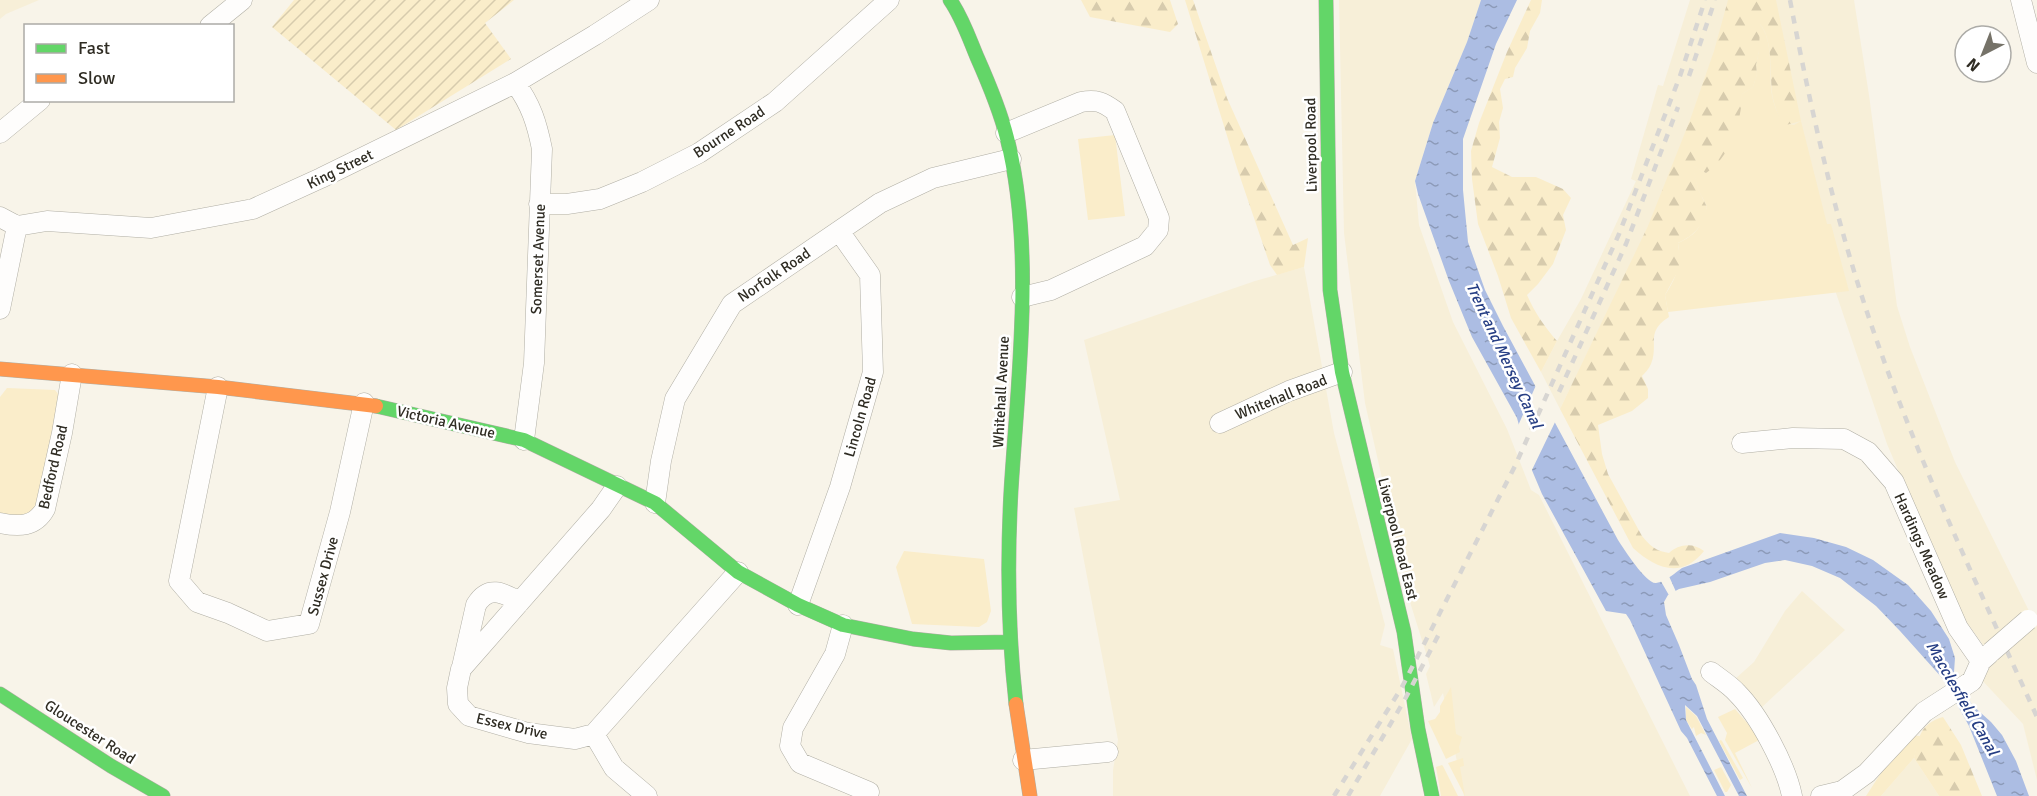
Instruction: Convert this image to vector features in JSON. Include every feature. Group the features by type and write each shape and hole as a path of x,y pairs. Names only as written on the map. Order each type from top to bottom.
{"street":[{"path":"212,24 242,0"},
{"name":"King Street","path":"9,221 47,221 151,228 253,209 515,83 649,0"},
{"name":"Bourne Road","path":"539,204 567,204 600,199 642,182 699,153 775,102 889,0"},
{"name":"Whitehall Avenue","path":"950,0 1006,133 1019,230 1022,297 1020,372 1009,540 1011,642 1023,760 1030,796"},
{"name":"Liverpool Road","path":"1326,0 1330,290"},
{"path":"2021,0 2037,63"},
{"name":"Somerset Avenue","path":"515,83 526,98 537,122 542,149 534,363 524,440"},
{"path":"1006,133 1081,102 1092,100 1104,102 1115,111 1159,218 1158,230 1145,246 1051,290 1022,297"},
{"path":"0,133 38,102"},
{"name":"Norfolk Road","path":"655,503 661,461 675,399 732,304 880,203 933,178 1011,159"},
{"path":"0,309 9,221"},
{"name":"Lincoln Road","path":"798,605 840,487 873,372 870,274 839,231"},
{"name":"Liverpool Road East","path":"1330,290 1342,372 1404,632 1418,729 1432,796"},
{"name":"Victoria Avenue","path":"0,369 218,387 364,403 524,440 655,503 738,572 798,605 843,625 913,639 951,643 1011,642"},
{"name":"Whitehall Road","path":"1220,423 1289,391 1342,372"},
{"name":"Bedford Road","path":"0,523 26,525 41,517 45,509 72,374"},
{"name":"Sussex Drive","path":"218,387 179,581 197,602 267,631 309,624 340,512 364,403"},
{"name":"Hardings Meadow","path":"1742,443 1793,438 1844,439 1868,452 1894,482 1958,628 1986,657"},
{"path":"461,669 601,509 617,486"},
{"path":"647,796 614,768 594,734 738,572"},
{"name":"Essex Drive","path":"520,602 500,593 490,592 481,596 476,605 461,669 457,688 458,704 469,716 528,733 574,739 594,734"},
{"path":"1821,796 1842,791 1867,773 1924,712 1972,681 1986,657 2032,618"},
{"path":"843,625 835,654 793,728 790,746 800,763 869,792"},
{"path":"1711,672 1737,693 1756,719 1782,765 1792,796"},
{"name":"Gloucester Road","path":"0,694 111,766 163,796"},
{"path":"1023,760 1108,752"}],"shaded area":[{"path":"0,0 39,0 6,14 0,19"},
{"path":"1339,0 1481,0 1467,42 1433,123 1415,181 1419,225 1453,322 1507,429 1531,490 1539,495 1690,796 1464,796 1443,693 1434,707 1426,674 1430,666 1410,602 1365,403 1344,233"},
{"path":"1690,0 1854,0 1897,306 1910,347 1955,462 2037,627 2037,780 2023,724 1979,677 1994,659 1964,619 1949,589 1887,444 1836,293 1806,193 1705,194 1627,272 1560,409 1541,372 1581,299 1636,181 1631,179 1658,85 1663,86"},
{"path":"1304,267 1334,433 1385,625 1380,645 1393,649 1412,739 1380,796 1113,796 1113,770 1118,740 1074,508 1120,500 1084,340 1255,281"},
{"path":"1802,591 1845,630 1761,708 1735,679 1754,662 1785,611"},
{"path":"1914,758 1939,796 1881,796"}],"green space":[{"path":"294,0 514,0 485,23 511,59 396,130 272,27"},
{"path":"1081,0 1170,0 1178,24 1170,32 1090,17"},
{"path":"1185,0 1193,0 1227,98 1293,245 1308,238 1304,267 1277,275 1270,265"},
{"path":"1531,0 1542,0 1540,13 1530,31 1527,48 1515,68 1513,77 1505,79 1500,89 1503,108 1499,122 1500,138 1492,167 1512,177 1536,177 1563,189 1571,198 1563,215 1566,230 1553,264 1527,295 1540,319 1557,341 1541,372 1511,318 1478,224 1471,151 1479,123 1507,52"},
{"path":"1728,0 1776,0 1801,121 1786,125 1781,123 1774,104 1769,47 1760,24 1757,74 1753,87 1742,94 1740,116 1733,138 1721,159 1706,173 1693,166 1698,189 1707,207 1697,229 1678,243 1680,259 1678,271 1665,295 1669,317 1657,328 1651,364 1642,376 1648,389 1648,398 1632,411 1598,425 1602,454 1608,474 1645,540 1657,549 1669,553 1686,545 1695,546 1704,551 1696,560 1687,565 1669,568 1651,561 1633,548 1560,409 1648,226 1690,120 1714,51"},
{"path":"1759,23 1769,48 1774,103 1782,123 1794,125 1801,121 1827,224 1831,224 1849,291 1668,312 1665,295 1677,270 1678,243 1697,229 1707,207 1698,189 1692,165 1706,173 1725,152 1739,115 1742,94 1753,87 1757,74"},
{"path":"1115,135 1125,216 1088,220 1078,139"},
{"path":"7,388 55,390 59,395 60,404 37,507 23,518 0,513 0,397"},
{"path":"904,551 984,559 991,611 987,622 979,627 912,624 896,567"},
{"path":"1451,687 1456,734 1462,737 1460,752 1446,759 1428,721 1435,719 1440,712 1440,706"},
{"path":"1686,707 1696,716 1706,735 1701,733 1696,736 1694,727 1692,729 1686,720"},
{"path":"1735,709 1761,739 1735,753 1752,788 1725,740 1727,733 1718,717"},
{"path":"1943,717 1961,745 1982,796 1939,796 1914,758 1917,743 1925,727"},
{"path":"1909,735 1920,736 1914,758 1881,796 1866,796 1879,776"},
{"path":"1721,740 1743,778 1740,780 1719,741"},
{"path":"1463,758 1464,766 1460,767 1465,796 1448,763"},
{"path":"1442,765 1458,796 1441,796 1436,767"},
{"path":"1721,767 1731,785 1727,792 1714,770"}],"water":[{"path":"1481,0 1517,0 1496,44 1463,139 1463,190 1468,242 1485,290 1503,326 1625,551 1641,572 1656,583 1682,568 1780,533 1814,538 1846,547 1873,560 1908,585 1931,611 1949,639 1955,658 1954,672 1972,705 2002,735 2016,761 2029,796 1997,796 1969,726 1943,679 1876,606 1840,578 1812,566 1785,560 1765,563 1710,582 1679,589 1668,595 1664,602 1666,615 1696,685 1707,719 1747,796 1739,796 1697,716 1685,705 1686,720 1725,796 1717,796 1687,738 1681,731 1630,620 1626,614 1606,611 1542,494 1531,468 1517,418 1472,337 1418,194 1415,181 1433,123 1467,42"}],"pier":[{"path":"1537,383 1557,418 1530,474 1517,428"},
{"path":"1668,574 1677,594 1670,597 1659,578"}],"railway":[{"path":"1334,796 1402,687 1515,466 1619,234 1680,76 1705,0"},
{"path":"1689,76 1715,0"},
{"path":"1790,0 1823,157 1843,235 1867,312 1925,466 2037,717"},
{"path":"1559,392 1626,244 1678,107"},
{"path":"1348,796 1404,701 1439,634"}],"traffic: fast":[{"path":"950,0 965,28 1001,117 1015,180 1020,224 1022,314 1009,545 1011,651 1016,704"},
{"path":"1326,0 1330,290 1342,372 1404,632 1418,729 1432,796"},
{"path":"376,406 524,440 655,503 738,572 798,605 843,625 913,639 951,643 1010,642"},
{"path":"0,694 111,766 163,796"}],"traffic: slow":[{"path":"0,369 218,387 376,406"},
{"path":"1016,704 1030,796"}],"water label":[{"name":"Trent and Mersey Canal","path":"1505,355"},
{"name":"Macclesfield Canal","path":"1963,698"}]}
